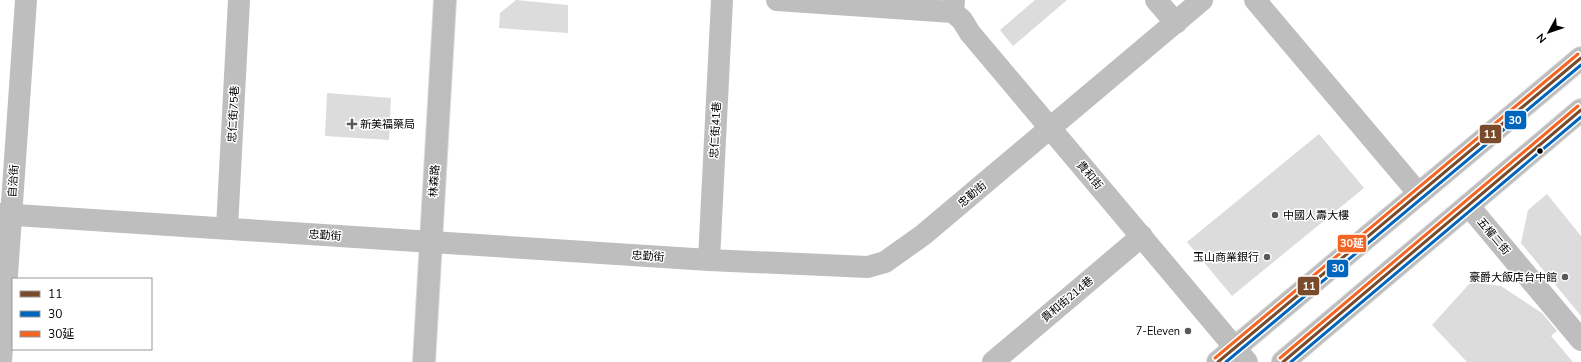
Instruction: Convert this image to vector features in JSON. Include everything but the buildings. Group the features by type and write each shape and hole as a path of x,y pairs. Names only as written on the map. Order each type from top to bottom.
{"main road":[{"name":"林森路","path":"424,362 445,0"},
{"path":"1218,362 1241,355 1419,194 1581,58"},
{"path":"1283,362 1581,110"}],"street":[{"name":"自治街","path":"1,354 5,215 26,0"},
{"name":"忠仁街75巷","path":"227,228 239,0"},
{"name":"忠仁街41巷","path":"709,260 722,0"},
{"path":"777,0 953,6"},
{"path":"1156,0 1176,23"},
{"name":"忠勤街","path":"5,215 709,260 868,267 885,262 923,235 1202,0"},
{"path":"1255,0 1419,194"},
{"name":"貴和街","path":"953,6 970,34 1051,128 1241,355"},
{"name":"五權二街","path":"1468,205 1581,340"},
{"name":"貴和街214巷","path":"993,362 1142,236"}],"transit line":[{"name":"30延","path":"1215,358 1578,54"},
{"name":"11","path":"1218,362 1581,58"},
{"name":"30","path":"1226,362 1581,65"},
{"name":"30延","path":"1280,358 1578,106"},
{"name":"11","path":"1283,362 1581,110"},
{"name":"30","path":"1291,362 1581,117"}],"place":[{"name":"新美福藥局","path":"352,124"},
{"name":"中國人壽大樓","path":"1275,215"},
{"name":"玉山商業銀行","path":"1267,257"},
{"name":"豪爵大飯店台中館","path":"1565,277"},
{"name":"7-Eleven","path":"1188,331"}]}
